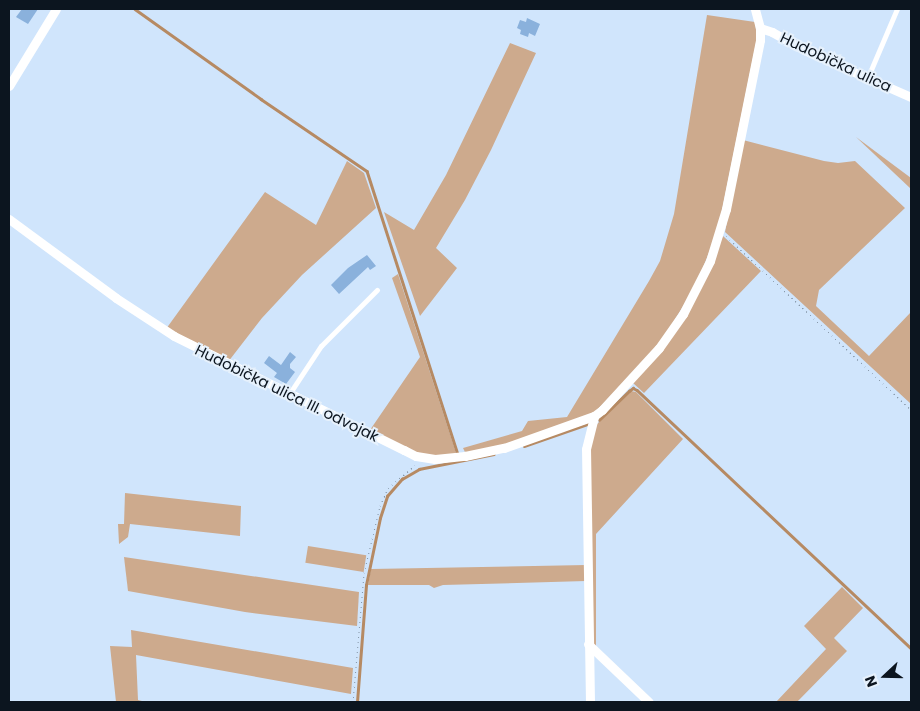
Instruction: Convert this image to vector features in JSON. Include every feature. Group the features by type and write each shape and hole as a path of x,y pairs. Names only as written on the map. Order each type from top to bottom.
{"street":[{"path":"9,86 56,9"},
{"path":"590,702 586,449 594,416 632,380 659,348 678,321 698,286 720,230 757,60 760,28 755,9"},
{"name":"Hudobička ulica","path":"760,28 772,32 804,50 911,96"},
{"name":"Hudobička ulica III. odvojak","path":"9,219 152,323 190,345 404,450 426,458 448,458 486,453 594,416"},
{"path":"588,644 649,702"}],"lane":[{"path":"868,77 897,9"},
{"path":"289,394 321,346 377,290"}],"path":[{"path":"720,230 911,410"},
{"path":"353,702 364,573 380,506 388,488 396,479 426,458"}],"shaded area":[{"path":"707,15 755,22 757,38 718,230 696,285 658,347 593,414 526,439 466,454 463,448 522,431 528,421 567,417 660,261 674,214"},
{"path":"510,43 536,53 491,150 465,200 436,248 457,268 420,316 384,212 414,230 446,175"},
{"path":"856,137 911,178 911,189"},
{"path":"743,140 824,161 838,163 855,161 905,208 819,290 816,306 869,356 911,312 911,404 725,232"},
{"path":"347,161 364,173 376,208 302,275 262,318 228,362 166,329 265,192 316,225"},
{"path":"723,236 761,271 644,393 633,383 661,350 713,259"},
{"path":"398,274 457,456 416,453 370,430 420,357 392,278"},
{"path":"631,391 636,392 683,439 596,534 596,648 592,643 589,448 595,426"},
{"path":"125,493 241,506 240,536 130,524 128,537 119,544 118,524 124,524"},
{"path":"308,546 366,555 364,572 305,563"},
{"path":"124,557 359,592 357,626 245,612 128,591"},
{"path":"586,565 586,581 443,585 434,588 429,585 368,585 371,569"},
{"path":"842,587 863,608 834,638 847,651 797,702 776,702 826,649 804,626"},
{"path":"131,630 353,668 351,694 136,655 138,700 146,702 116,702 110,646 132,647"}],"building":[{"path":"22,9 38,9 28,24 16,17"},
{"path":"527,18 540,24 535,36 529,33 528,37 520,34 521,30 517,28 520,20 526,22"},
{"path":"367,255 376,266 370,270 368,267 339,294 331,285 348,268"},
{"path":"290,352 296,357 290,364 290,368 295,372 286,384 274,377 277,373 264,363 269,356 281,365"}],"waterway":[{"path":"135,9 261,99 367,171 458,454"},
{"path":"599,420 629,391 633,388 637,390 911,648"},
{"path":"524,446 588,424"},
{"path":"357,702 366,585 380,518 387,496 402,479 419,469 494,454"}]}
